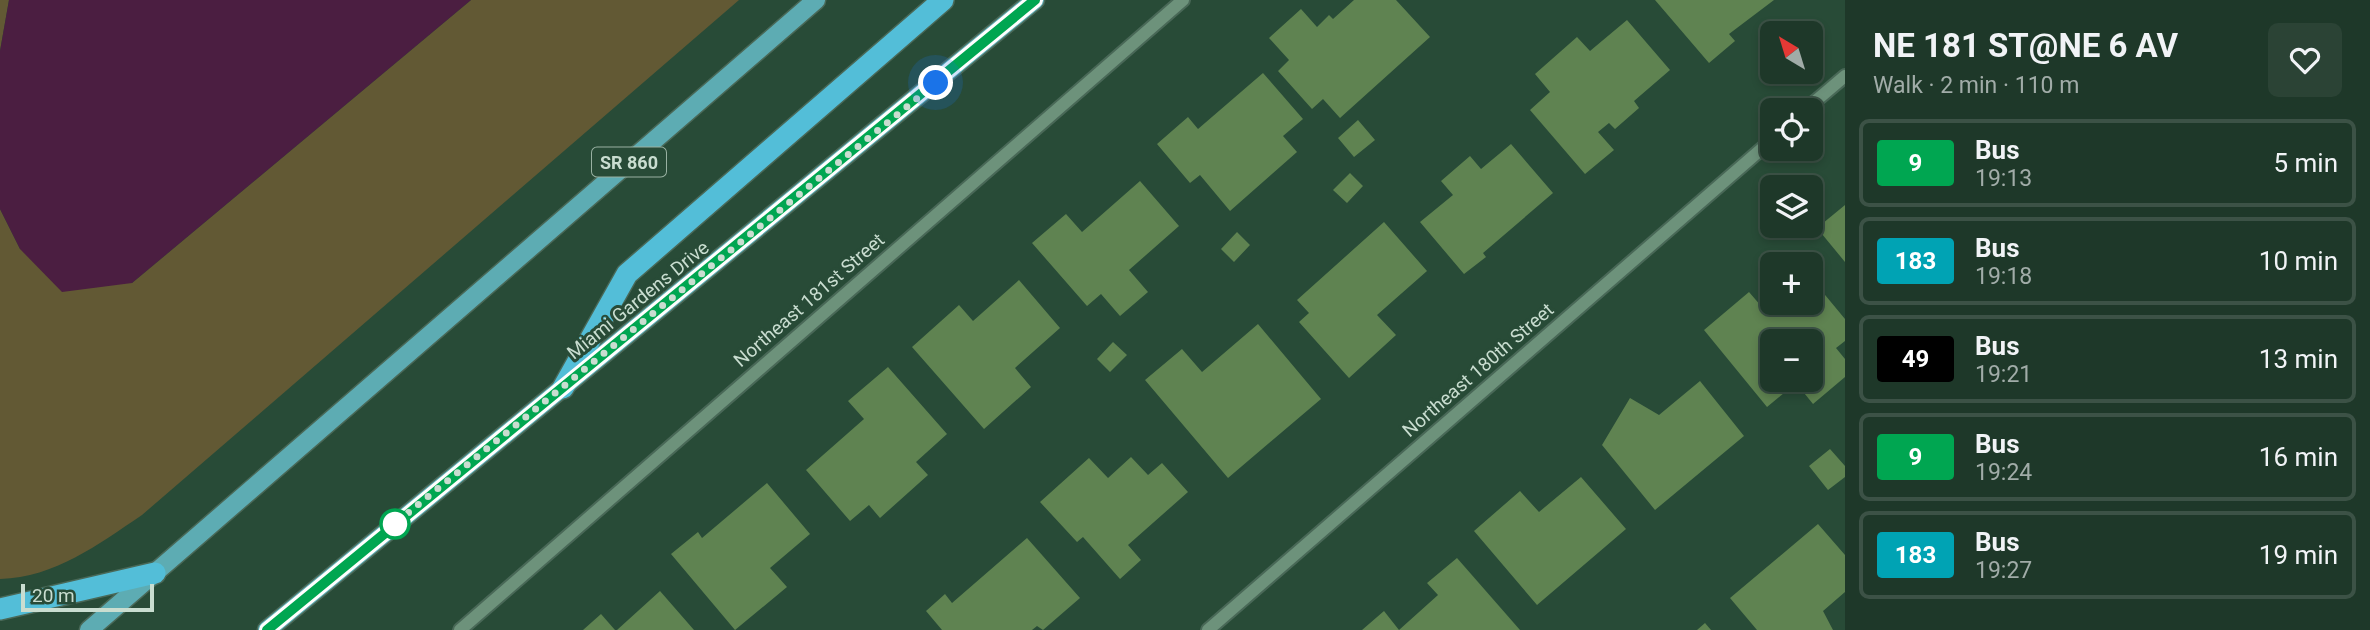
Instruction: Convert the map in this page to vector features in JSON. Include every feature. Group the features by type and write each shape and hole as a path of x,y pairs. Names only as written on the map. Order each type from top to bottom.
{"highway":[{"path":"563,388 627,274 943,0"},
{"path":"0,609 155,572"}],"main road":[{"name":"SR 860","path":"89,630 816,0"},
{"name":"Miami Gardens Drive","path":"267,630 1035,0"}],"street":[{"name":"Northeast 181st Street","path":"460,630 1183,0"},
{"path":"1819,98 1845,76"},
{"name":"Northeast 180th Street","path":"1208,630 1760,150"}],"shaded area":[{"path":"0,0 9,0 0,51"},
{"path":"9,0 471,0 132,283 62,292 20,249 0,209 0,51"},
{"path":"471,0 739,0 142,515 92,548 58,566 20,577 0,579 0,209 20,249 132,283"}],"building":[{"path":"1354,0 1396,0 1430,37 1340,118 1323,99 1312,109 1278,71 1289,60 1269,38 1301,9 1317,27 1329,15 1333,19"},
{"path":"1655,0 1774,0 1729,34 1735,41 1709,63"},
{"path":"1627,20 1670,70 1634,101 1639,108 1615,129 1609,123 1598,132 1614,150 1585,174 1530,110 1550,92 1535,74 1577,37 1590,51"},
{"path":"1263,73 1303,119 1283,136 1297,152 1230,211 1200,175 1190,183 1157,144 1188,117 1198,129"},
{"path":"1358,120 1375,140 1354,157 1338,138"},
{"path":"1511,144 1553,193 1483,253 1486,257 1464,274 1420,222 1453,195 1441,181 1470,156 1481,169"},
{"path":"1350,173 1363,186 1347,203 1333,190"},
{"path":"1140,181 1179,226 1129,270 1148,292 1120,316 1101,294 1087,306 1032,243 1066,214 1082,232"},
{"path":"1845,205 1845,262 1823,235 1823,223"},
{"path":"1384,222 1427,271 1377,315 1396,335 1349,378 1299,322 1309,313 1297,300"},
{"path":"1237,232 1250,245 1234,262 1221,249"},
{"path":"1019,280 1060,328 1015,368 1031,387 984,429 912,347 959,305 973,321"},
{"path":"1749,292 1760,305 1760,315 1823,315 1823,292 1845,319 1845,341 1836,348 1845,359 1845,377 1813,404 1803,392 1823,392 1823,329 1760,329 1760,392 1785,392 1767,407 1704,330"},
{"path":"1258,324 1321,399 1228,478 1145,380 1182,349 1202,372"},
{"path":"1113,342 1127,355 1110,372 1097,359"},
{"path":"888,367 947,434 916,462 928,475 880,518 869,505 850,521 806,470 864,419 848,401"},
{"path":"1700,381 1744,436 1655,510 1602,445 1630,398 1659,415"},
{"path":"1830,449 1845,466 1845,477 1828,490 1809,466"},
{"path":"1131,457 1148,475 1162,463 1188,492 1128,545 1141,560 1120,579 1083,537 1077,542 1040,502 1089,458 1108,478"},
{"path":"1581,477 1626,529 1537,605 1474,531 1520,491 1539,512"},
{"path":"767,483 810,534 770,568 787,587 735,630 671,554 698,532 702,538"},
{"path":"1818,524 1845,555 1845,592 1823,611 1833,630 1757,630 1730,598"},
{"path":"1027,538 1080,598 1043,630 1037,626 1032,630 942,630 926,611 945,594 952,603"},
{"path":"1457,558 1520,630 1399,630 1438,595 1427,583"},
{"path":"660,591 694,630 617,630"},
{"path":"1384,611 1399,630 1362,630"},
{"path":"601,614 615,630 583,630"},
{"path":"1705,623 1711,630 1697,630"}],"bus line":[{"name":"9","path":"267,630 1035,0"}],"route":[{"path":"395,524 387,530 936,83"}]}
